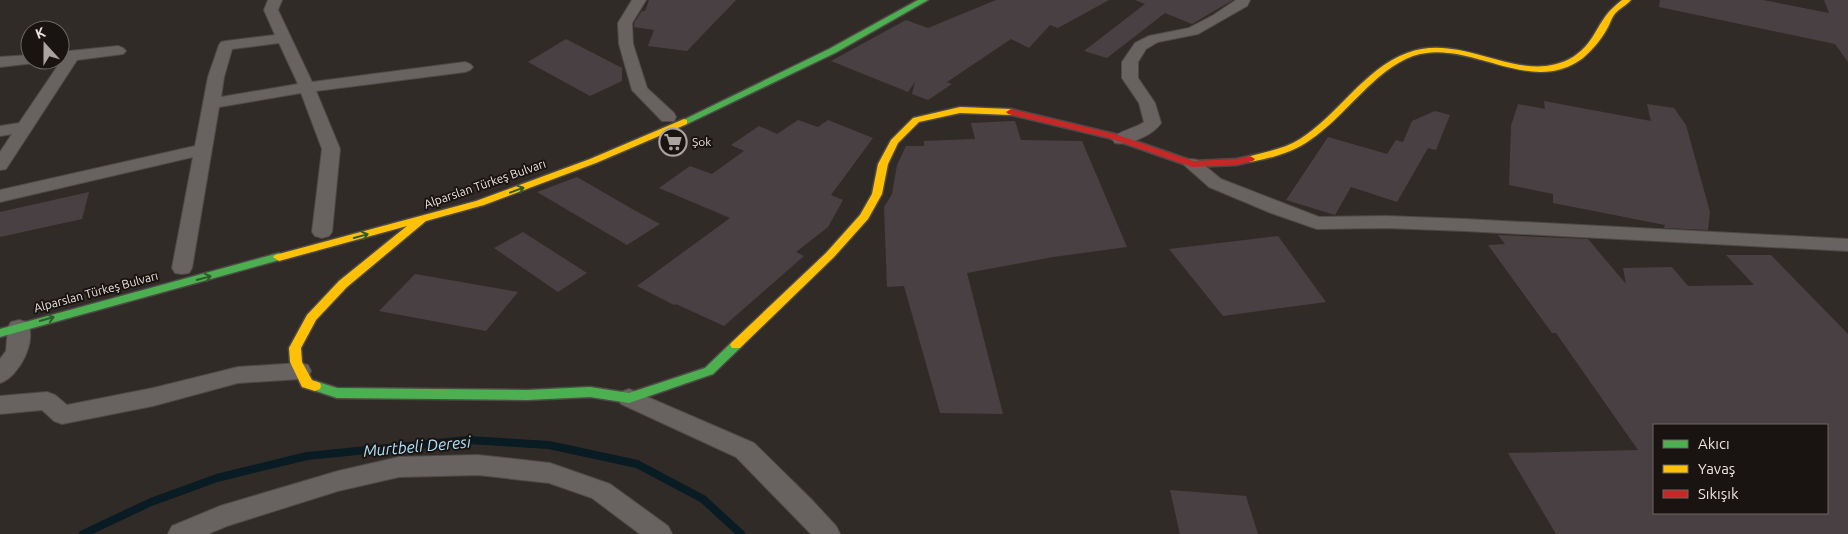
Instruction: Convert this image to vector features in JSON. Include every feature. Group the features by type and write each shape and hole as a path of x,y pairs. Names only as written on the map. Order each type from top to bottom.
{"street":[{"path":"275,0 270,10 307,87 331,149 323,232"},
{"path":"639,0 625,23 626,44 640,90 668,117"},
{"path":"611,140 668,117 776,68 854,29 905,0"},
{"name":"Alparslan Türkeş Bulvarı","path":"9,330 480,203 593,161 679,124 832,51 924,0"},
{"path":"1121,139 1144,130 1153,123 1147,103 1130,78 1130,62 1140,46 1154,39 1193,31 1217,19 1242,3 1243,0"},
{"path":"1192,164 1236,162 1277,154 1309,137 1384,70 1410,55 1429,50 1457,52 1489,58 1509,66 1532,70 1540,71 1558,68 1575,59 1599,36 1612,14 1627,0"},
{"path":"182,268 216,77 226,45 284,38"},
{"path":"70,57 118,51"},
{"path":"0,62 20,61"},
{"path":"212,103 307,87 465,67"},
{"path":"0,165 26,127 59,70"},
{"path":"629,398 709,371 830,255 864,217 876,194 883,164 894,142 916,120 960,110 1003,110 1048,118 1121,139 1192,164 1215,183 1278,210 1317,223 1386,222 1465,225 1848,245"},
{"path":"0,130 26,127"},
{"path":"0,196 204,149"},
{"name":"Alparslan Türkeş Bulvarı","path":"370,220 446,200"},
{"path":"421,220 343,284 311,318 295,348 296,362 307,384 337,393 468,395 590,392 629,398 745,450 802,506 827,534"},
{"path":"0,375 17,352 9,330"},
{"path":"0,405 48,401 62,415 153,397 238,375 300,371"},
{"path":"181,534 219,526 338,481 399,467 478,465 550,473 601,491 659,534"}],"building":[{"path":"649,0 736,0 687,51 648,46 654,30 634,27 634,23 642,11 645,11"},
{"path":"996,0 1109,0 1058,28 1050,25 1029,48 1011,39 947,82 952,84 928,100 912,94 915,82 908,92 831,61 906,20 928,28"},
{"path":"1135,0 1233,0 1192,24 1165,13 1107,58 1084,51 1145,4"},
{"path":"1660,0 1763,0 1829,13 1824,0 1848,0 1848,62 1835,44 1659,7"},
{"path":"566,39 622,68 622,81 590,96 528,62"},
{"path":"1544,101 1651,121 1647,104 1674,108 1686,125 1710,212 1708,230 1664,228 1665,225 1553,203 1553,194 1509,185 1511,126 1518,104 1545,109"},
{"path":"1435,111 1450,115 1436,150 1428,148 1397,202 1351,187 1335,215 1286,200 1328,137 1387,154 1396,140 1403,142 1412,121"},
{"path":"798,120 818,127 828,120 873,138 831,195 843,200 828,227 796,252 804,256 724,326 676,304 674,305 637,286 730,218 659,188 690,166 712,174 744,151 731,145 759,126 777,134"},
{"path":"1015,121 1021,140 1082,141 1127,247 1053,257 967,273 1003,414 940,413 904,286 887,287 884,207 892,194 897,165 906,146 924,146 924,141 975,139 971,123"},
{"path":"577,177 660,224 627,245 537,192"},
{"path":"89,192 82,219 0,237 0,212"},
{"path":"523,232 587,273 558,292 494,248"},
{"path":"1498,235 1588,239 1626,284 1623,268 1672,267 1688,286 1754,285 1726,255 1771,255 1848,334 1848,534 1556,534 1508,453 1638,450 1556,333 1552,333 1488,245 1505,244"},
{"path":"1278,236 1326,302 1223,316 1169,249"},
{"path":"415,274 518,292 486,331 379,311"},
{"path":"1170,490 1246,496 1258,534 1180,534"}],"waterway":[{"name":"Murtbeli Deresi","path":"83,534 151,502 217,478 307,456 468,440 549,445 637,464 703,499 741,534"}],"traffic: fast":[{"path":"684,122 832,51 924,0"},
{"path":"0,333 279,257"},
{"path":"315,386 337,393 527,395 590,392 629,398 709,371 736,345"}],"traffic: slow":[{"path":"1250,159 1266,156 1302,142 1322,127 1369,82 1409,55 1430,49 1451,50 1514,67 1534,70 1555,68 1575,59 1585,51 1601,33 1610,15 1627,0"},
{"path":"736,345 830,255 864,217 877,194 883,164 894,142 916,120 960,110 1011,112"},
{"path":"279,257 480,203 593,161 684,122"},
{"path":"315,386 307,384 296,362 295,348 311,318 343,284 421,220"}],"traffic: jam":[{"path":"1011,112 1112,136 1192,164 1236,162 1250,159"}],"place":[{"name":"Şok","path":"673,142"}]}
